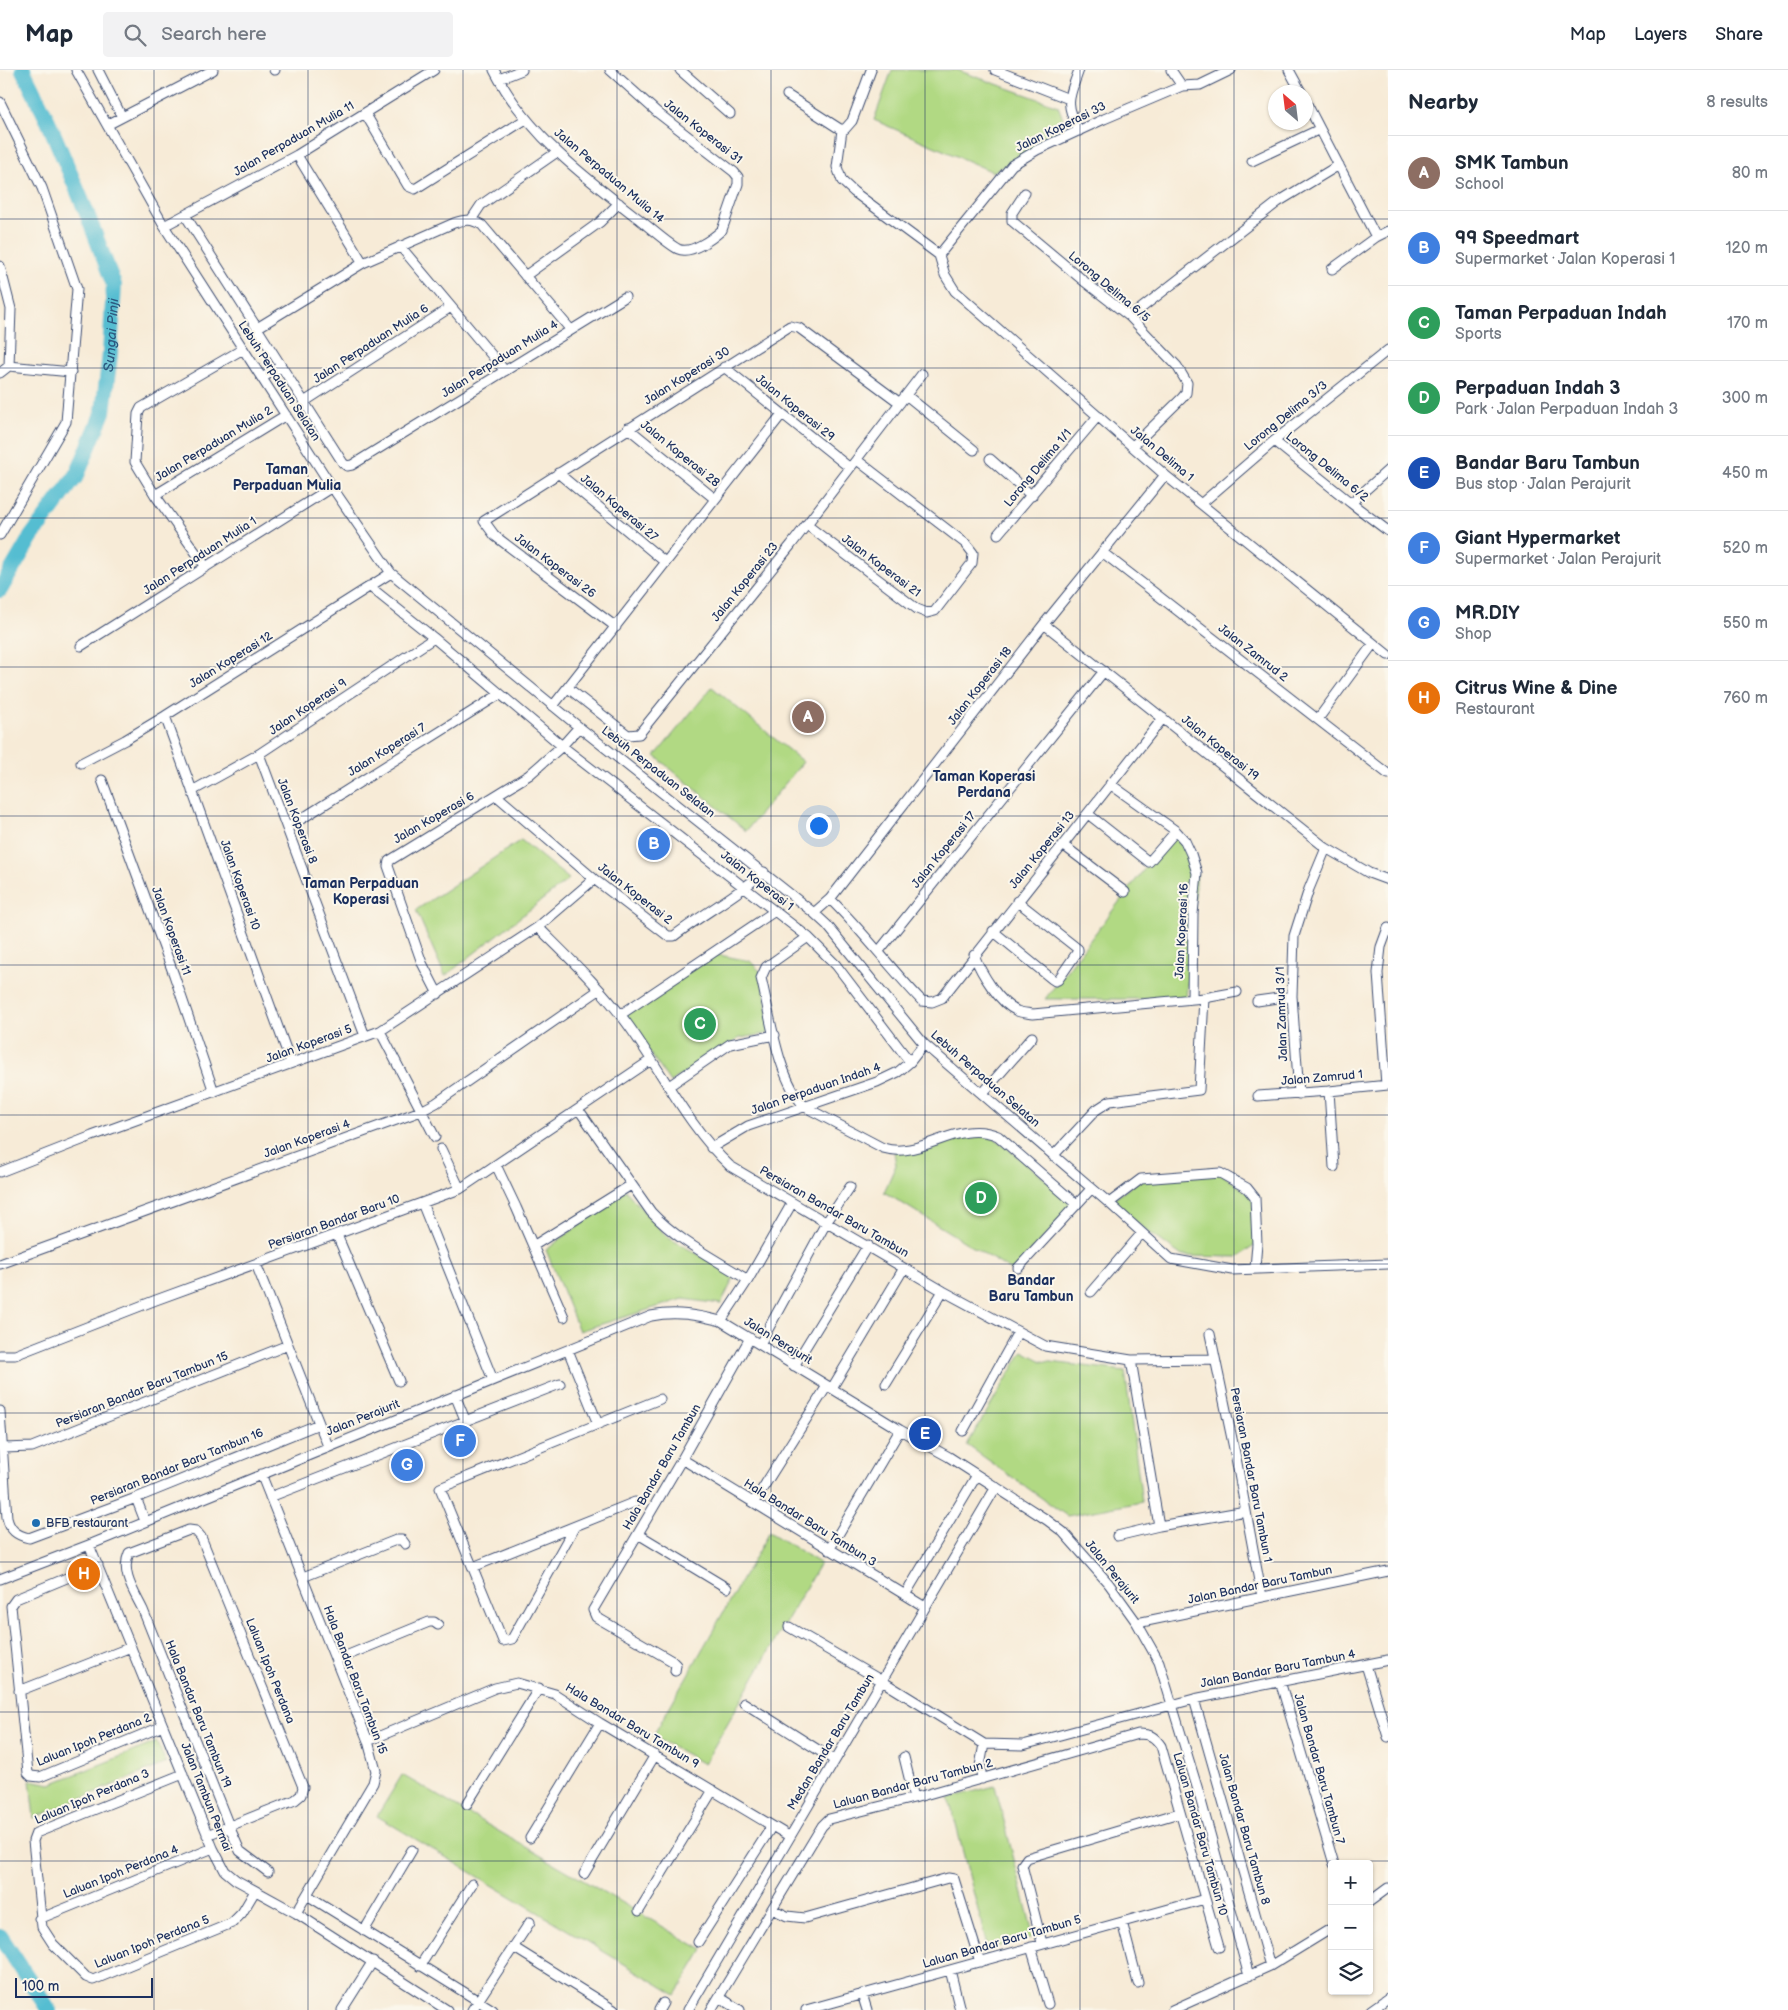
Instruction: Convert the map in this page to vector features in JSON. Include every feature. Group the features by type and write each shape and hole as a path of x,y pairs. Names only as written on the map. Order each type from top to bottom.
{"street":[{"name":"Lebuh Perpaduan Selatan","path":"76,70 164,226 332,486 391,573 579,727 814,913 827,925 924,1044 1109,1203 1171,1259 1232,1270 1388,1264"},
{"path":"98,70 122,117"},
{"path":"107,125 213,70"},
{"name":"Jalan Perpaduan Mulia 11","path":"164,226 297,154 365,113 421,74 434,70"},
{"path":"494,70 498,79 522,70"},
{"name":"Jalan Koperasi 31","path":"610,70 658,113 737,174 738,184 722,230"},
{"path":"680,70 730,114"},
{"path":"842,130 848,128 852,121 871,70"},
{"path":"995,70 1069,99"},
{"path":"1079,131 1071,115 1069,99 1080,70"},
{"path":"1171,70 1182,86"},
{"name":"Jalan Koperasi 33","path":"940,255 1012,165 1037,150 1182,86 1200,85 1231,70"},
{"path":"1289,70 1297,85"},
{"name":"Jalan Perpaduan Mulia 14","path":"498,79 526,120 557,152 678,249 692,249 722,230"},
{"path":"787,95 842,130"},
{"path":"0,102 39,180 77,289 66,422 0,535"},
{"path":"365,113 408,186 415,189 526,120"},
{"path":"1313,116 1376,237"},
{"path":"1252,161 1320,129"},
{"path":"842,130 837,167 842,181 854,192 940,255"},
{"path":"471,220 481,206 557,152"},
{"path":"297,154 363,263"},
{"path":"1130,317 1278,202 1339,165"},
{"name":"Lorong Delima 6/5","path":"1025,193 1012,213 1012,221 1084,282 1130,317 1177,366 1185,378 1188,388 1182,398 1133,446"},
{"path":"525,276 600,222 619,203"},
{"path":"185,215 304,402"},
{"path":"257,328 363,263 462,220 471,220 482,225 571,330"},
{"path":"1332,269 1376,237 1388,231"},
{"path":"400,246 505,371"},
{"name":"Jalan Delima 1","path":"940,255 945,275 955,291 1166,474 1388,655"},
{"path":"0,266 4,299 11,309 10,366"},
{"name":"Jalan Perpaduan Mulia 4","path":"304,402 345,465 352,465 625,297"},
{"name":"Jalan Perpaduan Mulia 6","path":"304,402 451,307"},
{"name":"Jalan Koperasi 30","path":"484,521 790,326 799,328 900,403"},
{"path":"206,568 154,495 135,460 138,414 146,405 243,348"},
{"name":"Lorong Delima 3/3","path":"1202,503 1274,441 1388,350"},
{"path":"0,373 10,366 71,372"},
{"path":"262,378 281,366"},
{"name":"Jalan Koperasi 29","path":"724,367 850,468"},
{"name":"Jalan Koperasi 23","path":"568,688 628,735 639,734 806,525 922,374"},
{"path":"906,395 974,450"},
{"path":"553,706 782,414"},
{"name":"Jalan Perpaduan Mulia 2","path":"154,495 286,415"},
{"name":"Lorong Delima 1/1","path":"998,534 1098,416"},
{"name":"Jalan Koperasi 28","path":"628,428 715,499"},
{"name":"Lorong Delima 6/2","path":"1274,441 1388,531"},
{"path":"990,459 1032,496"},
{"name":"Jalan Koperasi 21","path":"806,525 917,609 927,613 935,611 967,570 972,563 973,553 966,544 856,460"},
{"path":"1351,503 1388,470"},
{"name":"Jalan Koperasi 27","path":"558,473 665,562"},
{"name":"Jalan Koperasi 18","path":"814,913 830,899 1044,624 1166,474"},
{"name":"Jalan Perpaduan Mulia 1","path":"81,646 332,486"},
{"name":"Jalan Koperasi 26","path":"484,521 495,536 616,627"},
{"name":"Jalan Zamrud 2","path":"1102,552 1388,774"},
{"name":"Jalan Koperasi 12","path":"81,763 165,716 391,573"},
{"name":"Jalan Koperasi 1","path":"369,586 562,746 808,938 836,966 910,1062"},
{"name":"Jalan Koperasi 19","path":"1044,624 1326,848 1369,873 1388,880"},
{"name":"Jalan Koperasi 9","path":"192,792 258,754 434,638"},
{"path":"1318,720 1373,644"},
{"name":"Jalan Koperasi 17","path":"879,952 1104,671"},
{"name":"Jalan Koperasi 7","path":"287,828 500,694"},
{"name":"Jalan Koperasi 10","path":"165,716 291,1063"},
{"name":"Jalan Koperasi 13","path":"879,952 922,1001 932,1002 942,998 974,955 1163,718"},
{"name":"Jalan Koperasi 6","path":"438,994 419,954 388,866 389,861 530,775 562,746 579,727"},
{"name":"Jalan Koperasi 8","path":"258,754 366,1036"},
{"name":"Jalan Koperasi 11","path":"102,780 171,966 214,1092"},
{"name":"Jalan Koperasi 16","path":"1110,784 1176,831 1185,841 1197,873 1193,914 1192,999"},
{"name":"Jalan Koperasi 2","path":"497,796 594,879 671,936 746,888 764,872"},
{"path":"1088,814 1149,862 1176,831"},
{"path":"1063,845 1124,892"},
{"name":"Jalan Zamrud 3/1","path":"1299,1094 1292,996 1294,936 1309,889 1326,848"},
{"name":"Jalan Koperasi 5","path":"0,1172 92,1136 380,1031 538,927 594,879"},
{"path":"830,899 858,926 879,952"},
{"path":"993,931 1052,979 1058,980 1078,949 1017,902"},
{"path":"620,1015 775,911"},
{"name":"Persiaran Bandar Baru Tambun","path":"538,927 599,990 620,1015 711,1148 730,1166 943,1291 1045,1346 1130,1360 1214,1359"},
{"path":"1387,1085 1378,974 1381,948 1388,928"},
{"path":"808,938 766,967 761,978 783,1072 796,1097 805,1107 894,1152 958,1133 986,1131 998,1136 1076,1204"},
{"path":"974,955 981,973 1005,1003 1018,1012 1033,1014 1204,998 1237,992"},
{"name":"Jalan Koperasi 4","path":"0,1264 421,1110 436,1103 599,990"},
{"path":"1257,1001 1292,996"},
{"path":"1053,1156 1096,1110 1110,1101 1198,1090 1204,998"},
{"path":"380,1031 435,1137"},
{"path":"669,1086 730,1044 775,1035"},
{"path":"982,1094 1032,1037"},
{"name":"Jalan Perpaduan Indah 4","path":"711,1148 748,1126 877,1082 898,1072 910,1062 924,1044"},
{"name":"Persiaran Bandar Baru 10","path":"0,1356 15,1355 147,1303 460,1189 651,1060"},
{"name":"Jalan Zamrud 1","path":"1258,1096 1329,1092 1387,1085"},
{"path":"1329,1092 1334,1168"},
{"path":"579,1110 650,1212 662,1225 748,1280"},
{"path":"441,1149 460,1189"},
{"path":"496,1165 516,1206 564,1317"},
{"path":"1109,1203 1141,1179 1220,1173 1247,1188 1255,1198 1257,1244 1255,1268"},
{"path":"533,1246 631,1185"},
{"path":"760,1344 826,1223 850,1188"},
{"path":"1018,1268 1090,1188"},
{"path":"422,1203 493,1380"},
{"path":"721,1321 748,1280 792,1203"},
{"path":"1091,1292 1142,1234"},
{"path":"337,1235 399,1381"},
{"path":"794,1366 868,1246"},
{"path":"256,1264 328,1446"},
{"path":"754,1502 830,1387 904,1268"},
{"path":"886,1384 943,1291"},
{"name":"Jalan Perajurit","path":"0,1579 658,1314 689,1313 721,1321 977,1475 1047,1520 1063,1532 1109,1584 1137,1623 1159,1662 1173,1704 1249,1976"},
{"path":"963,1431 1018,1332"},
{"name":"Persiaran Bandar Baru Tambun 1","path":"1210,1334 1262,1596"},
{"name":"Hala Bandar Baru Tambun","path":"675,1671 676,1665 672,1661 596,1616 593,1612 594,1607 682,1459 750,1338"},
{"name":"Persiaran Bandar Baru Tambun 15","path":"4,1448 22,1449 32,1447 288,1344"},
{"path":"568,1350 598,1424"},
{"path":"1130,1360 1159,1526"},
{"path":"270,1497 372,1459 560,1384"},
{"path":"455,1395 466,1422"},
{"path":"575,1526 512,1639 503,1641 440,1488 660,1399"},
{"path":"0,1411 4,1448"},
{"name":"Persiaran Bandar Baru Tambun 16","path":"4,1448 6,1506 9,1526 14,1532 28,1538 136,1498 319,1424"},
{"path":"829,1550 900,1430"},
{"name":"Hala Bandar Baru Tambun 3","path":"682,1459 925,1608"},
{"name":"Hala Bandar Baru Tambun 15","path":"261,1474 368,1741 376,1771 374,1780 296,1913"},
{"path":"905,1595 977,1475"},
{"name":"Medan Bandar Baru Tambun","path":"688,2010 996,1487"},
{"path":"136,1498 145,1521"},
{"path":"473,1567 636,1502"},
{"path":"1117,1536 1159,1526 1246,1511"},
{"name":"Laluan Ipoh Perdana","path":"129,1554 185,1530 193,1530 200,1534 302,1784 301,1795 295,1800 207,1835"},
{"path":"638,1534 727,1588"},
{"path":"303,1577 396,1540 402,1540 405,1544"},
{"name":"Jalan Tambun Permai","path":"89,1544 207,1835 225,1871 236,1880 296,1913 448,2010"},
{"name":"Hala Bandar Baru Tambun 19","path":"129,1554 124,1567 128,1579 143,1610 229,1826 240,1851 268,1872"},
{"path":"98,1565 16,1599 12,1603 19,1691 131,1647"},
{"name":"Jalan Bandar Baru Tambun","path":"1137,1623 1388,1571"},
{"path":"336,1660 429,1622 434,1622 438,1625"},
{"path":"789,1627 882,1681 984,1744 980,1766 982,1779"},
{"name":"Jalan Bandar Baru Tambun 4","path":"984,1744 1023,1745 1194,1699 1388,1660"},
{"path":"1366,1665 1388,1737"},
{"name":"Jalan Bandar Baru Tambun 7","path":"1280,1681 1333,1860"},
{"name":"Hala Bandar Baru Tambun 9","path":"368,1741 495,1688 517,1684 539,1688 555,1694 789,1836"},
{"path":"467,1804 539,1688"},
{"name":"Laluan Ipoh Perdana 2","path":"19,1691 27,1769 31,1776 36,1777 163,1726"},
{"name":"Jalan Bandar Baru Tambun 8","path":"1194,1699 1270,1966"},
{"path":"744,1703 834,1760"},
{"path":"530,1838 600,1723"},
{"name":"Laluan Bandar Baru Tambun 2","path":"711,2010 822,1826 829,1819 914,1798 1138,1734 1148,1734"},
{"name":"Laluan Bandar Baru Tambun 10","path":"1148,1734 1156,1738 1161,1746 1219,1946"},
{"path":"584,1874 654,1755"},
{"path":"904,1757 914,1798"},
{"name":"Laluan Ipoh Perdana 3","path":"40,1919 33,1841 36,1833 183,1774"},
{"path":"639,1911 713,1790"},
{"path":"1042,1943 1022,1865 1027,1858 1179,1813"},
{"path":"698,1942 772,1826"},
{"name":"Laluan Ipoh Perdana 4","path":"40,1919 213,1848"},
{"path":"364,1931 412,1850"},
{"path":"772,1910 787,1916 805,1918 948,1878 954,1878 980,1962"},
{"path":"420,1966 472,1884"},
{"path":"1373,1899 1388,1888"},
{"name":"Laluan Ipoh Perdana 5","path":"40,1919 42,1927 53,1944 86,1977 93,1980 232,1923 242,1913 255,1891"},
{"path":"307,1895 493,2010"},
{"name":"Laluan Bandar Baru Tambun 5","path":"806,2010 1205,1899"},
{"path":"472,2010 530,1922"},
{"path":"1122,1922 1138,1983"},
{"path":"1172,2010 1270,1966 1328,1930"},
{"path":"513,1947 614,2010"},
{"path":"1031,1947 1048,2004"},
{"path":"342,2010 373,1961"},
{"path":"950,1970 960,2010"},
{"path":"862,1994 867,2010"},
{"path":"719,1997 740,2010"},
{"path":"1371,2010 1388,1998"}],"green space":[{"path":"892,70 957,70 1058,106 1068,131 993,172 874,120"},
{"path":"712,687 803,762 746,831 655,756"},
{"path":"1171,834 1181,837 1197,873 1186,999 1045,999"},
{"path":"521,840 569,879 445,976 416,910"},
{"path":"714,954 750,961 761,972 772,1033 740,1038 670,1082 624,1015"},
{"path":"986,1131 1076,1204 1012,1271 884,1192 896,1165 894,1152"},
{"path":"1220,1173 1255,1198 1257,1244 1238,1257 1182,1256 1109,1203 1141,1179"},
{"path":"625,1190 667,1237 735,1275 721,1304 683,1299 579,1331 546,1250"},
{"path":"1023,1351 1042,1361 1125,1371 1142,1502 1067,1516 967,1445"},
{"path":"769,1532 820,1563 704,1764 653,1736"},
{"path":"157,1742 166,1763 34,1818 30,1780 51,1784"},
{"path":"402,1775 703,1950 676,1995 377,1816"},
{"path":"995,1786 1034,1937 988,1949 949,1798"}],"waterway":[{"name":"Sungai Pinji","path":"0,590 31,537 77,475 103,412 110,354 114,285 86,211 48,121 23,70"},
{"name":"Sungai Pinji","path":"0,1936 49,2010"}],"place":[{"name":"SMK Tambun","path":"808,717"},
{"name":"99 Speedmart","path":"654,844"},
{"name":"Taman Perpaduan Indah","path":"700,1024"},
{"name":"Perpaduan Indah 3","path":"981,1198"},
{"name":"Bandar Baru Tambun","path":"925,1434"},
{"name":"Giant Hypermarket","path":"460,1441"},
{"name":"MR.DIY","path":"407,1465"},
{"name":"BFB restaurant","path":"36,1523"},
{"name":"Citrus Wine & Dine","path":"84,1574"}],"district":[{"name":"Taman Perpaduan Mulia","path":"287,478"},
{"name":"Taman Koperasi Perdana","path":"984,784"},
{"name":"Taman Perpaduan Koperasi","path":"361,892"},
{"name":"Bandar Baru Tambun","path":"1031,1288"}]}
